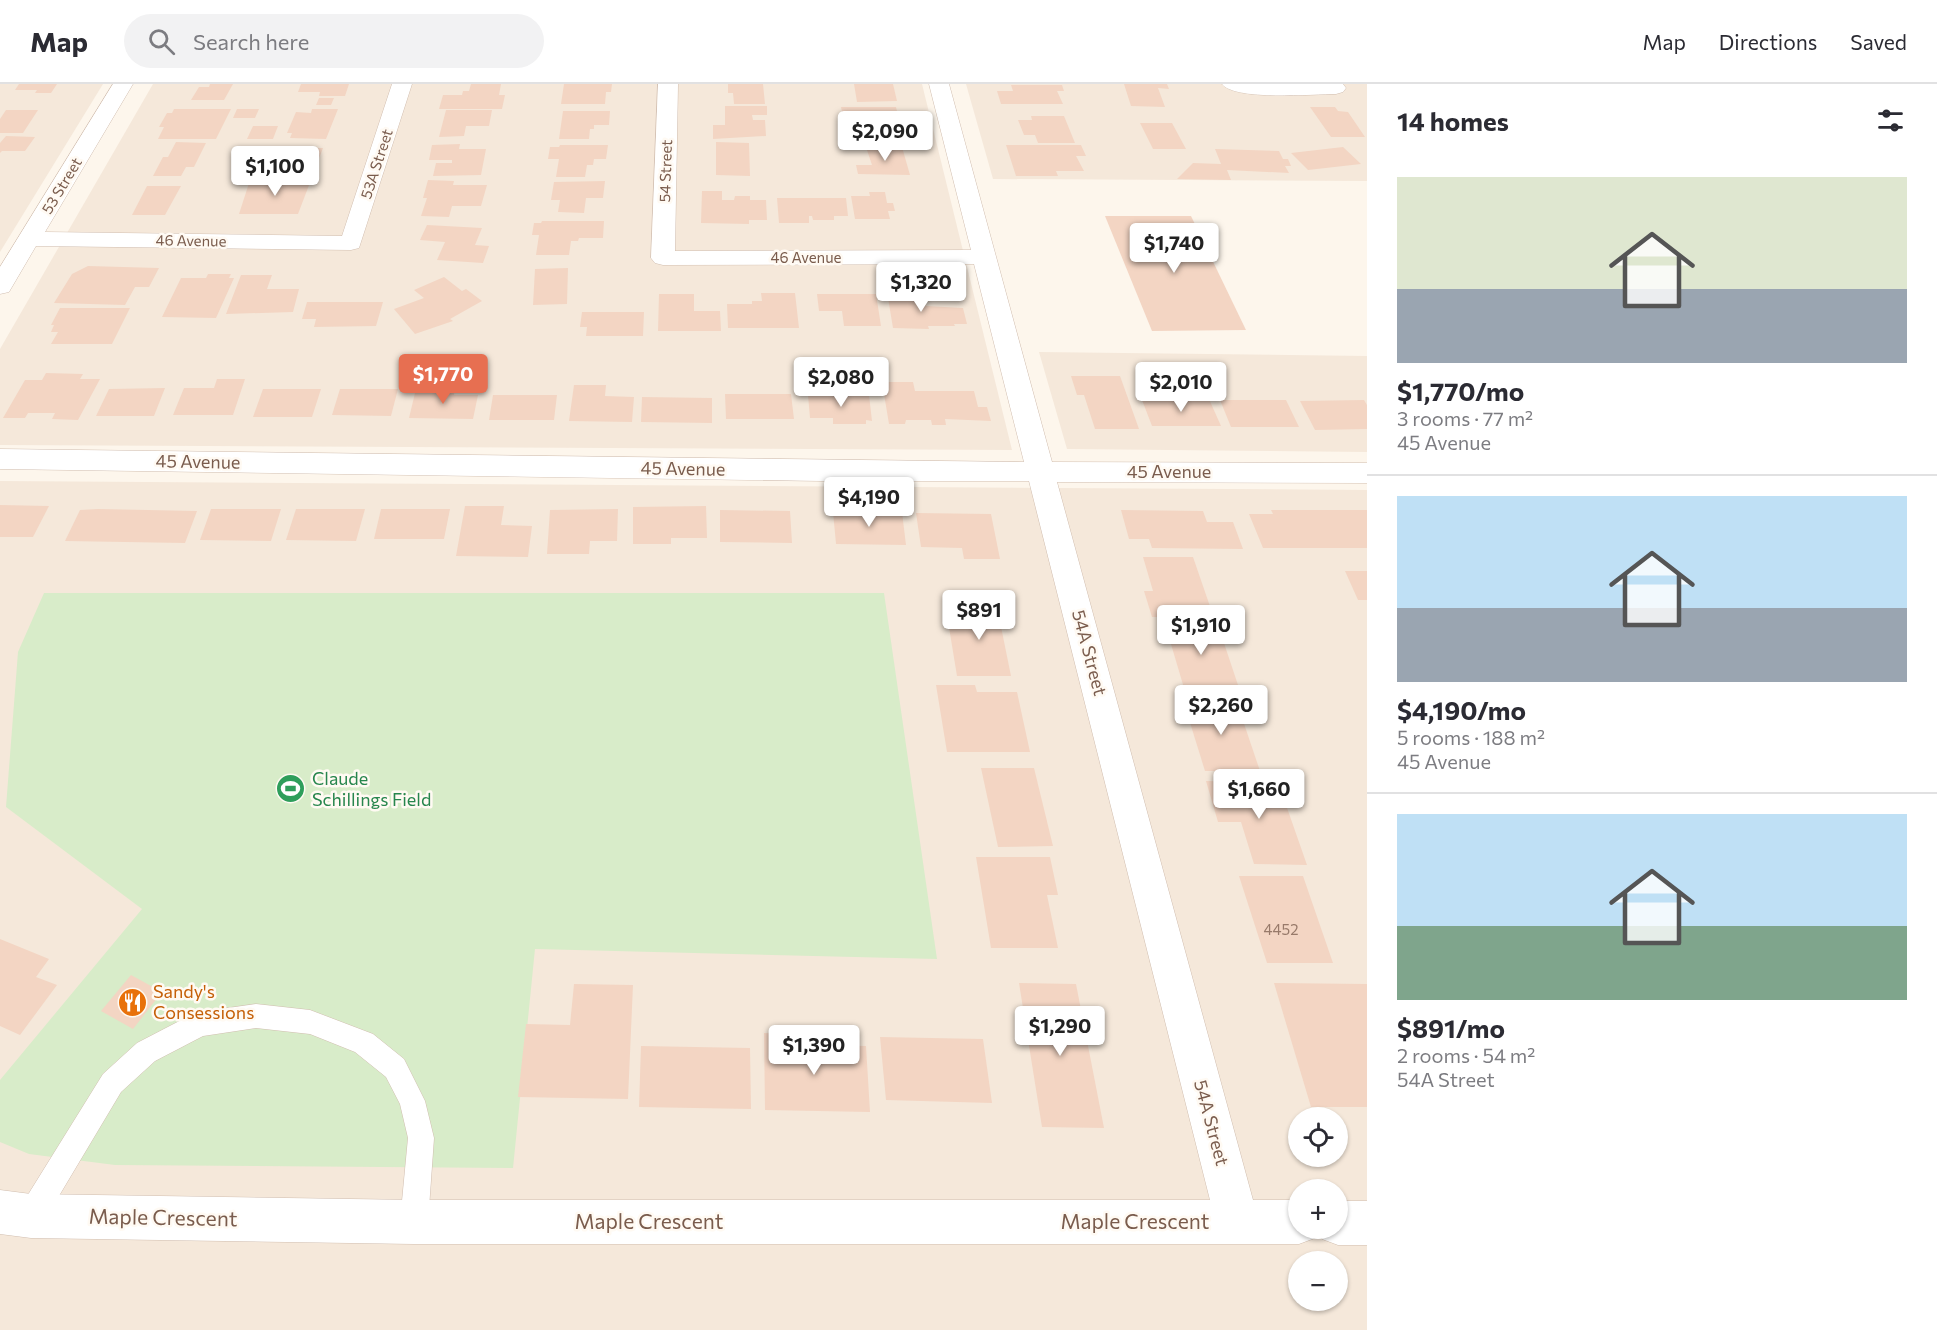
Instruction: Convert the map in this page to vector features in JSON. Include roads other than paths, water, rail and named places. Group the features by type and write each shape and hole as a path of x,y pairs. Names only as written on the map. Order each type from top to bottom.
{"street":[{"name":"53 Street","path":"0,287 123,84"},
{"name":"53A Street","path":"351,243 402,84"},
{"name":"54 Street","path":"663,258 668,84"},
{"name":"54A Street","path":"939,84 1237,1222"},
{"path":"1240,92 1336,88"},
{"name":"46 Avenue","path":"30,239 351,243"},
{"name":"46 Avenue","path":"663,258 984,257"},
{"name":"45 Avenue","path":"0,459 822,471 1367,473"},
{"name":"Maple Crescent","path":"16,1214 414,1222 1288,1222"},
{"path":"1348,1223 1367,1223"}],"lane":[{"path":"16,1214 112,1083 146,1052 200,1024 256,1016 310,1022 364,1043 395,1068 412,1101 421,1138 414,1222"}],"place":[{"name":"Claude Schillings Field","path":"291,789"},
{"name":"Sandy's Consessions","path":"132,1002"}]}
